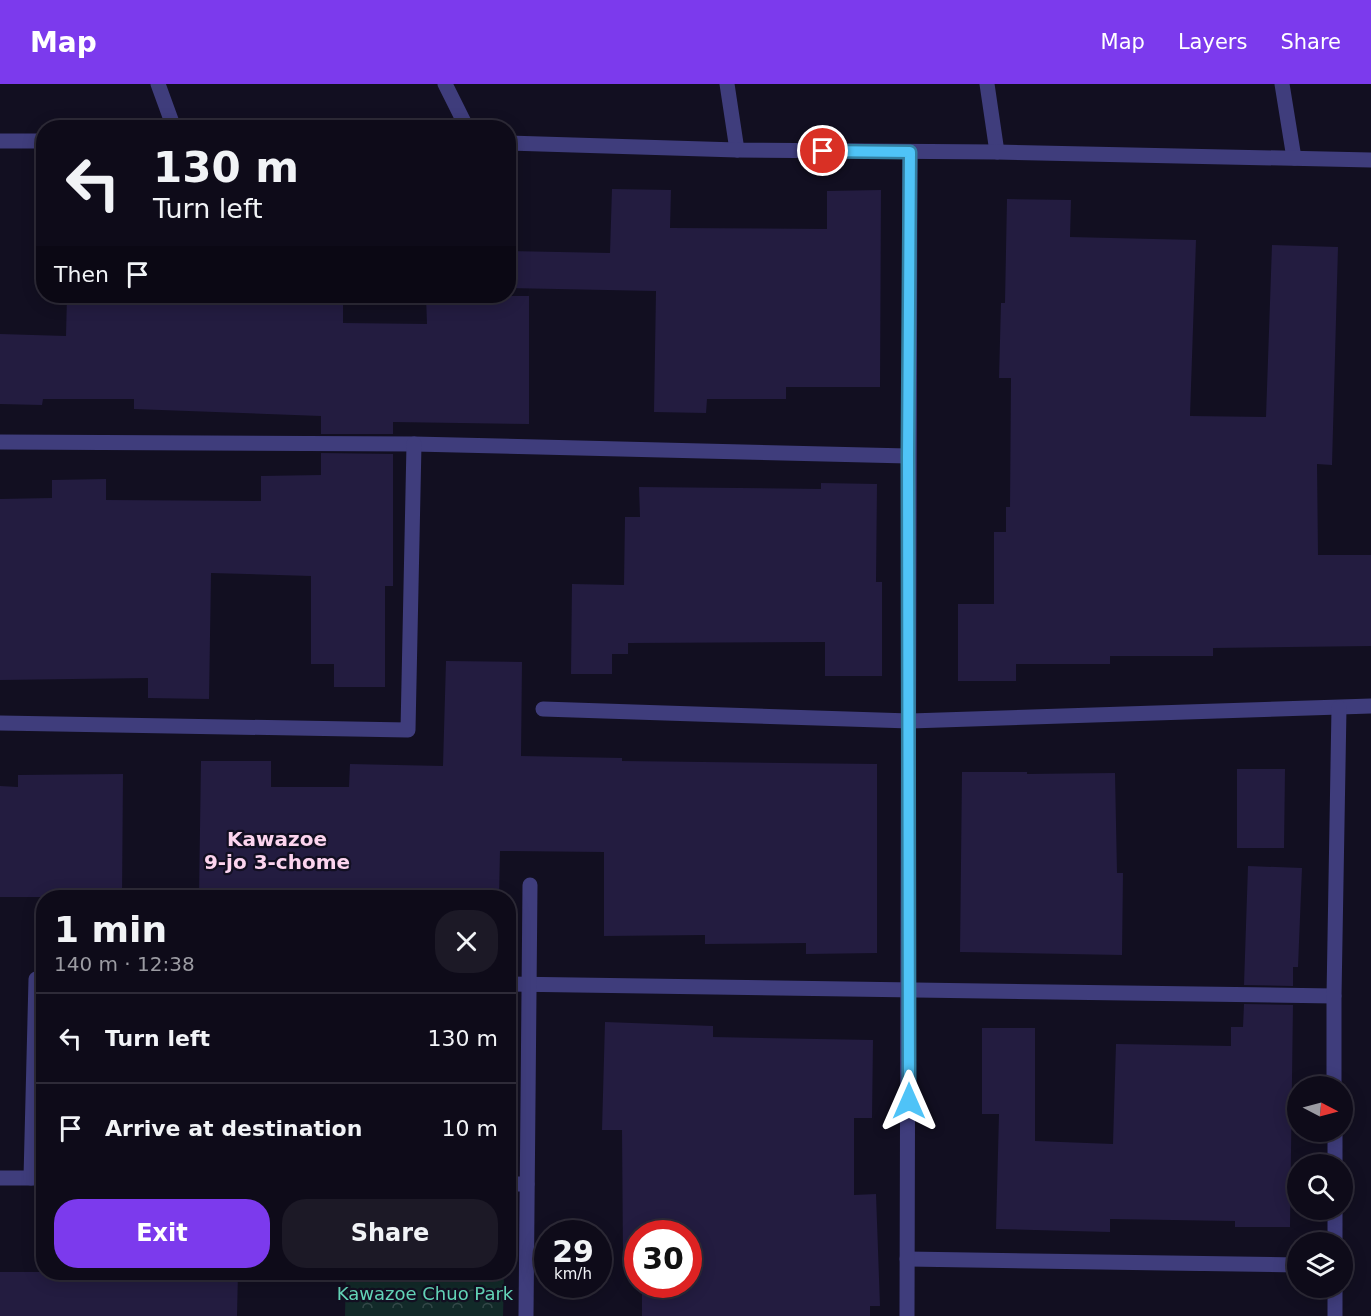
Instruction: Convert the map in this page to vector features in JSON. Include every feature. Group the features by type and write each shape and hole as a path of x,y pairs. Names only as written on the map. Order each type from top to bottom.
{"street":[{"path":"158,84 171,120"},
{"path":"445,84 463,120"},
{"path":"727,84 737,150"},
{"path":"987,84 997,152"},
{"path":"1282,84 1294,158"},
{"path":"0,141 36,141"},
{"path":"516,143 737,150 997,152 1371,160"},
{"path":"907,1316 910,989 908,456 910,152"},
{"path":"0,442 414,444 908,456"},
{"path":"0,723 408,730 414,444"},
{"path":"543,709 910,721 1371,706"},
{"path":"1334,1076 1340,708"},
{"path":"526,1316 530,885"},
{"path":"516,984 1334,996"},
{"path":"0,1178 36,1178"},
{"path":"516,1184 527,1184"},
{"path":"908,1259 1287,1264"},
{"path":"1335,1298 1335,1316"}],"green space":[{"name":"Kawazoe Chuo Park","path":"346,1280 504,1280 503,1316 345,1316"}],"building":[{"path":"612,189 671,190 670,228 827,229 827,191 881,190 880,387 786,387 786,399 707,399 706,413 654,412 656,291 516,288 516,251 610,253"},
{"path":"1007,199 1071,200 1070,237 1196,240 1190,416 1266,417 1272,245 1338,247 1332,465 1317,464 1318,555 1371,555 1371,646 1213,648 1213,656 1110,656 1110,664 1016,664 1016,681 958,681 958,604 994,604 994,532 1006,532 1006,507 1010,507 1011,378 999,378 1001,303 1005,303"},
{"path":"516,296 529,296 529,424 393,422 393,434 321,434 321,416 134,409 134,399 43,399 42,405 0,404 0,334 66,336 67,303 343,303 343,323 427,324 426,303 516,303"},
{"path":"321,453 393,454 393,586 385,586 385,687 334,687 334,664 311,664 311,576 211,573 209,699 148,698 148,678 0,680 0,499 52,498 52,480 106,479 106,500 261,501 261,476 321,475"},
{"path":"821,483 877,484 876,582 882,582 882,676 825,676 825,642 628,643 628,654 612,654 612,674 571,674 572,584 624,585 625,517 640,517 639,487 821,489"},
{"path":"446,661 522,662 521,756 622,758 622,761 877,764 877,953 806,954 806,943 705,944 705,935 604,936 604,852 500,851 499,890 199,890 201,761 271,761 271,787 349,787 350,764 443,766"},
{"path":"1237,769 1285,769 1284,848 1237,848"},
{"path":"962,772 1115,773 1117,873 1123,873 1122,955 960,952"},
{"path":"123,774 122,890 36,890 36,897 0,897 0,786 18,787 18,775"},
{"path":"1248,866 1302,868 1298,967 1293,967 1293,986 1244,985"},
{"path":"1244,1004 1293,1005 1292,1076 1287,1076 1287,1142 1291,1142 1291,1154 1287,1154 1287,1220 1290,1220 1290,1227 1235,1227 1235,1221 1110,1219 1110,1232 996,1229 999,1114 982,1114 982,1028 1035,1028 1035,1141 1113,1144 1116,1044 1231,1046 1231,1027 1243,1027"},
{"path":"605,1022 713,1026 713,1037 873,1040 872,1118 854,1118 854,1195 876,1194 880,1306 870,1306 870,1316 642,1316 642,1298 702,1298 702,1220 624,1220 623,1257 622,1130 602,1130"},
{"path":"0,1272 36,1272 36,1280 238,1280 237,1316 0,1316"}],"district":[{"name":"Kawazoe 9-jo 3-chome","path":"277,850"}],"route":[{"path":"823,151 910,152 909,1101"}]}
